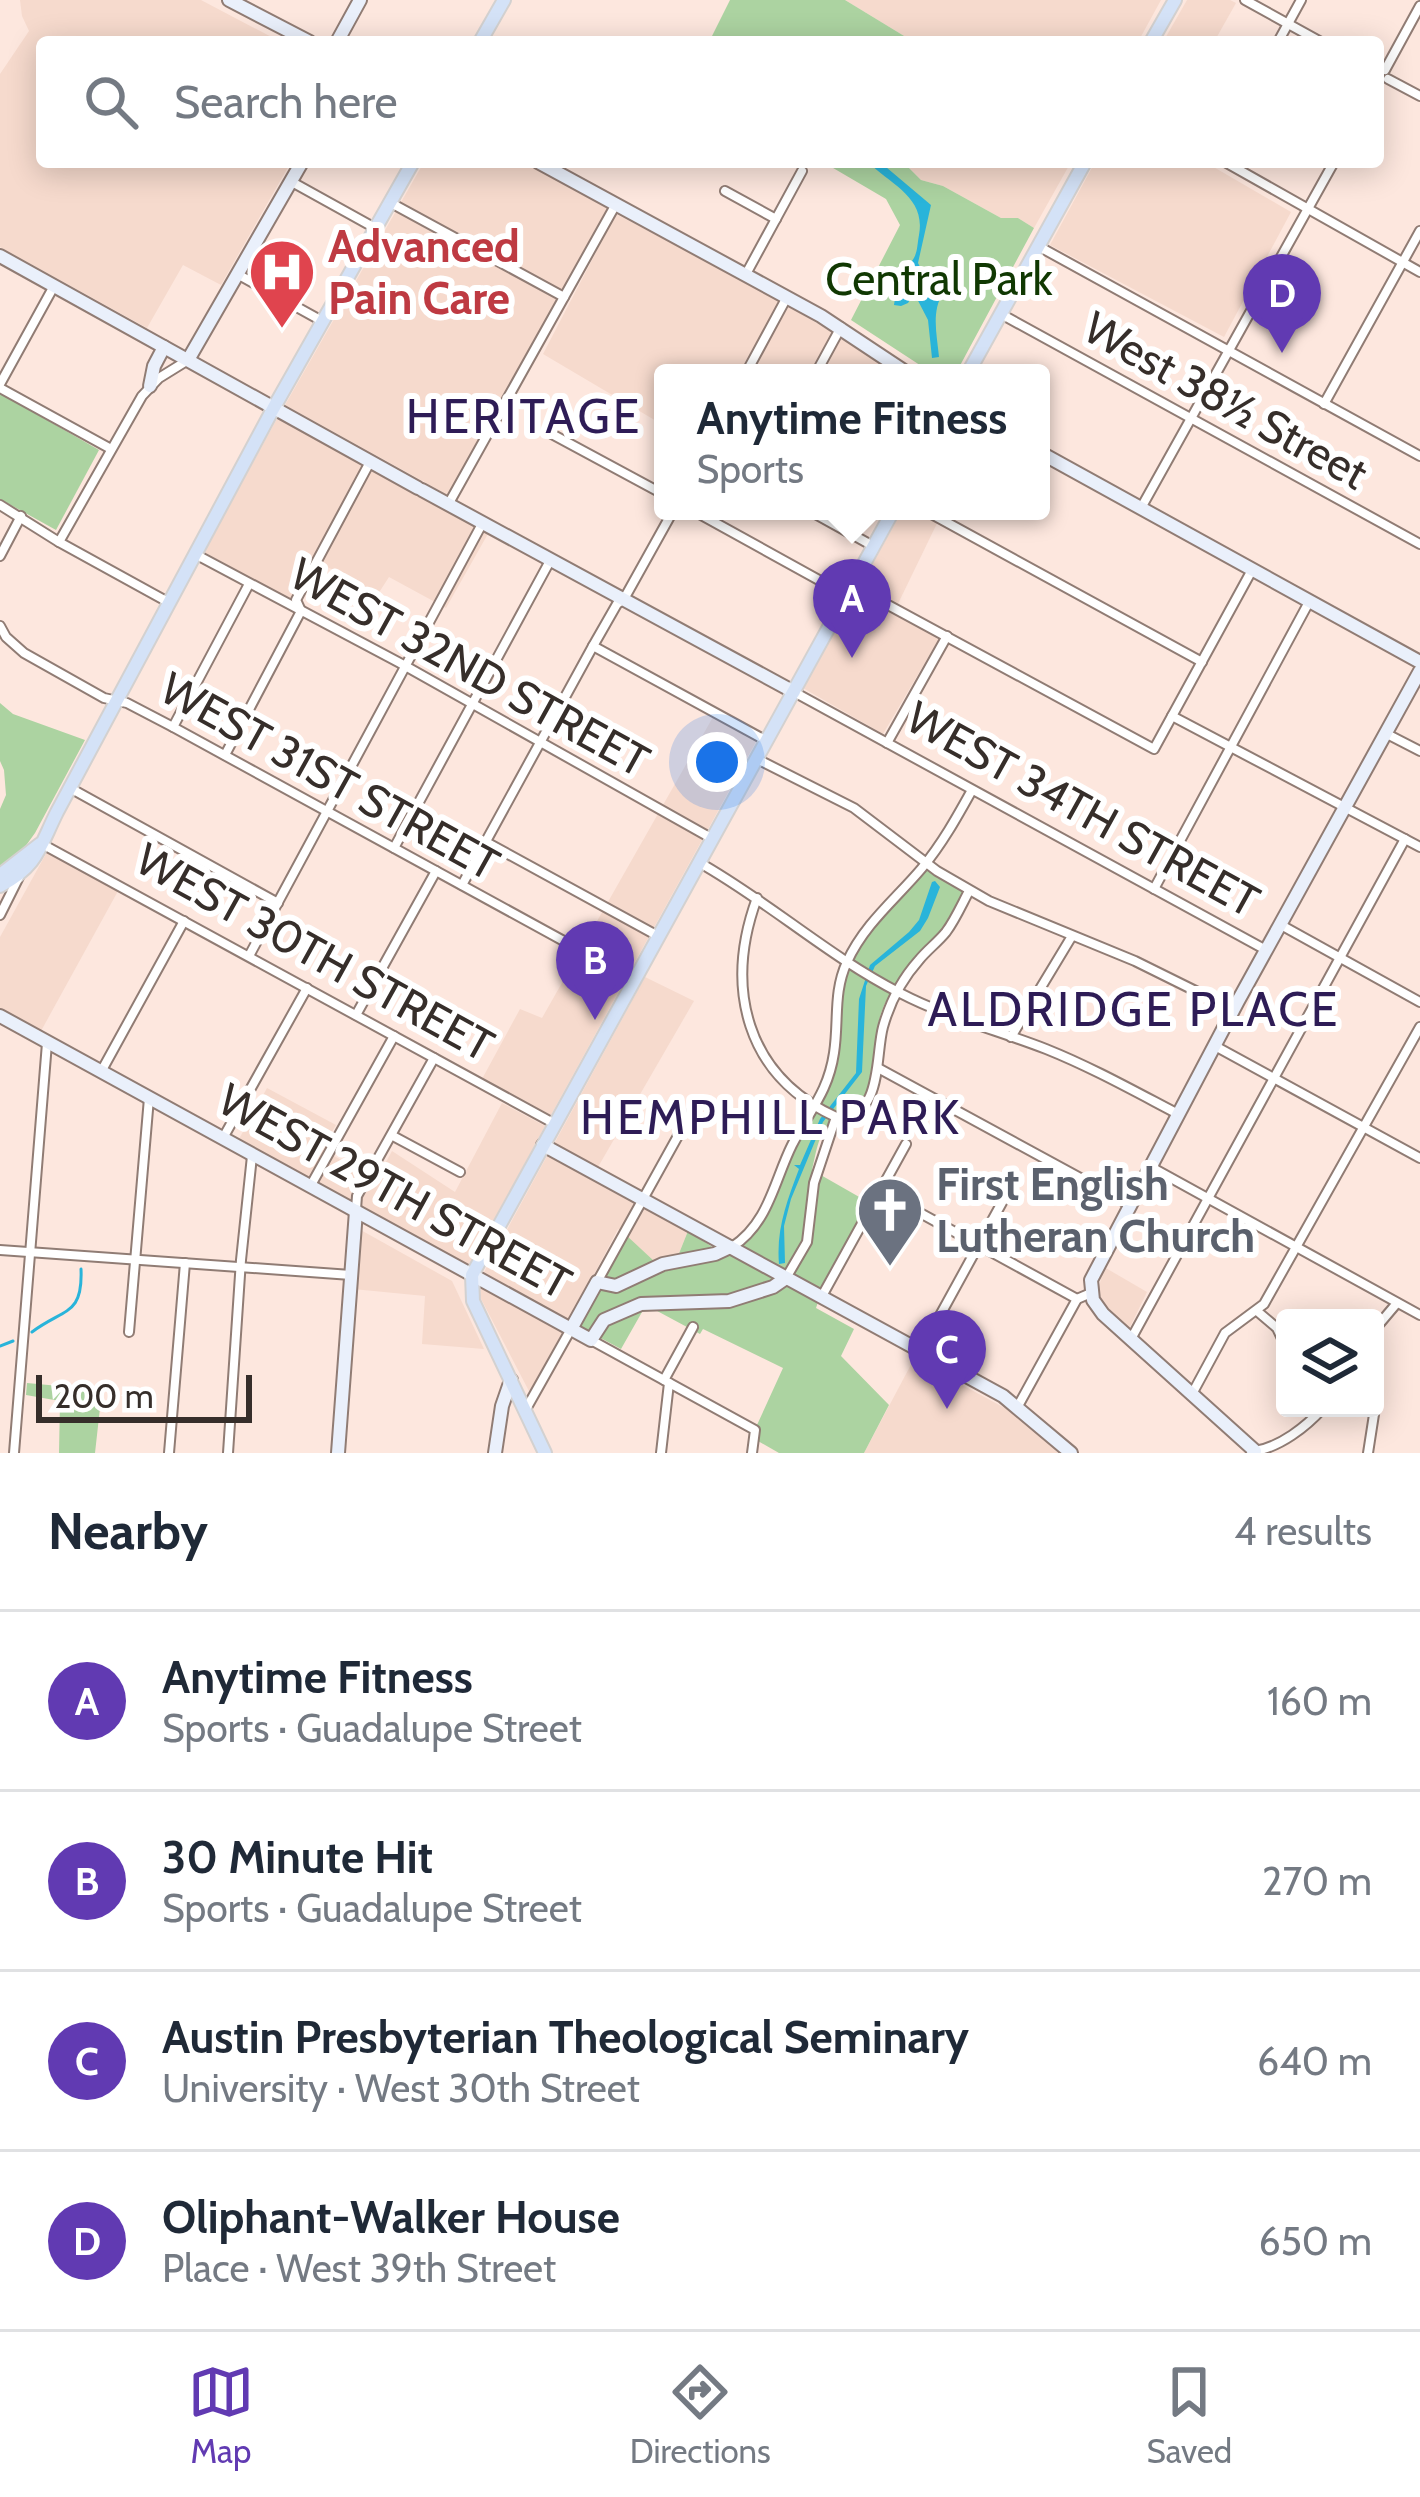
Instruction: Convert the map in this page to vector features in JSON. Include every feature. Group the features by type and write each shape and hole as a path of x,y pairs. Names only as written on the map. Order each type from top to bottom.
{"main road":[{"path":"483,36 504,0"},
{"path":"1154,36 1174,0"},
{"path":"0,886 20,876 35,860 168,602 409,168"},
{"path":"973,364 1082,168"},
{"path":"545,1453 473,1301 472,1274 887,520"},
{"path":"0,875 41,843"}],"street":[{"path":"229,0 298,36"},
{"path":"340,36 360,0"},
{"path":"1245,0 1310,36"},
{"path":"1281,36 1301,0"},
{"path":"1384,71 1420,6"},
{"path":"1384,76 1420,96"},
{"path":"150,386 188,360 299,168"},
{"path":"549,168 841,327 895,364"},
{"path":"1236,168 1420,272"},
{"path":"1141,509 1331,168"},
{"path":"746,274 802,171"},
{"path":"292,182 375,228"},
{"path":"725,191 776,219"},
{"path":"389,202 564,297"},
{"path":"448,504 616,204"},
{"path":"1324,404 1420,231"},
{"path":"1038,246 1418,451"},
{"name":"WEST 34TH STREET","path":"0,256 1266,950"},
{"path":"239,275 323,322"},
{"path":"54,286 0,386 111,449"},
{"path":"751,364 788,297"},
{"name":"West 38½ Street","path":"1000,314 1420,544"},
{"path":"821,364 841,327"},
{"path":"58,542 150,386 164,346"},
{"path":"548,432 654,489"},
{"path":"1050,457 1420,662"},
{"path":"225,755 301,611 296,600 370,462"},
{"path":"0,505 168,602"},
{"path":"0,556 21,516"},
{"path":"462,885 668,520"},
{"path":"712,520 946,636 1154,749 1252,570"},
{"path":"826,520 874,546"},
{"path":"942,520 1202,662"},
{"path":"249,956 482,524"},
{"name":"WEST 32ND STREET","path":"195,554 712,838"},
{"path":"394,848 551,559"},
{"path":"173,727 249,584"},
{"path":"1154,889 1309,602"},
{"name":"WEST 31ST STREET","path":"0,626 24,653 104,698 127,703 173,727 634,980"},
{"path":"887,743 946,636"},
{"path":"593,646 766,741"},
{"path":"1018,1406 1084,1296 1149,1167 1420,671"},
{"path":"1172,716 1420,847"},
{"path":"1386,733 1420,751"},
{"path":"757,759 854,808 947,878 1005,909 1135,961 1234,1010"},
{"path":"70,788 278,903"},
{"path":"591,1340 604,1320 641,1304 729,1301 773,1288 786,1278 807,1242 827,1113 823,1094 834,1053 837,994 847,962 872,921 926,863 972,790"},
{"path":"1131,1339 1405,839"},
{"path":"486,842 658,936"},
{"name":"WEST 30TH STREET","path":"41,843 555,1124"},
{"path":"700,862 897,992 1076,1062 1178,1114"},
{"path":"356,1015 436,871"},
{"path":"1,909 20,876"},
{"path":"757,898 746,933 743,967 745,1003 760,1052 778,1077 827,1113 848,1118 869,1097 883,1026 897,992 946,932 969,890"},
{"path":"101,1072 184,921"},
{"path":"1280,925 1420,1002"},
{"path":"1011,1036 1072,936"},
{"path":"223,1138 307,988"},
{"name":"WEST 29TH STREET","path":"0,1016 755,1430 752,1453"},
{"path":"1191,1395 1225,1333 1264,1304 1420,1027"},
{"path":"311,1186 394,1036"},
{"path":"14,1453 47,1042"},
{"path":"1215,1046 1420,1158"},
{"path":"338,1453 357,1196 434,1058"},
{"path":"878,1068 1130,1205"},
{"path":"129,1332 149,1098"},
{"path":"525,1411 694,1107"},
{"path":"597,1282 616,1286 663,1264 715,1254 747,1235 769,1204 793,1144 827,1113"},
{"path":"392,1136 460,1172"},
{"path":"821,1298 906,1144"},
{"path":"543,1145 1018,1406 1071,1453"},
{"path":"227,1453 253,1155"},
{"path":"1149,1167 1420,1314"},
{"path":"880,1191 1084,1296 1255,1452 1300,1429 1313,1417"},
{"path":"920,1351 1005,1197"},
{"path":"356,1238 363,1228 379,1224"},
{"path":"0,1250 352,1275"},
{"path":"169,1453 185,1263"},
{"path":"1384,1318 1397,1302"},
{"path":"1257,1311 1276,1328"},
{"path":"662,1453 667,1382 693,1327"},
{"path":"495,1453 511,1380"},
{"path":"1368,1453 1373,1417"},
{"path":"0,1449 14,1441"}],"shaded area":[{"path":"20,0 201,0 270,36 36,36 36,168 288,168 221,285 183,265 147,328 0,247 0,74 29,31"},
{"path":"845,0 1161,0 1141,36 904,36"},
{"path":"1187,0 1236,3 1217,36 1166,36"},
{"path":"421,168 534,168 608,207 448,495 285,405"},
{"path":"909,168 1068,168 1034,228 1018,218 1001,218 943,186 921,180"},
{"path":"1092,168 1215,168 1291,212 1224,337 1050,245"},
{"path":"616,214 780,300 744,364 654,364 654,420 543,354"},
{"path":"789,306 883,364 756,364"},
{"path":"279,415 489,532 446,608 389,577 378,594 320,563 297,604 204,552"},
{"path":"897,520 939,520 893,614 940,637 883,734 803,688"},
{"path":"713,717 757,740 551,1115 482,1079 520,1009 542,1018"},
{"path":"47,852 118,891 41,1031 0,1008 0,937"},
{"path":"645,977 694,1001 598,1167 554,1144"},
{"path":"267,1088 336,1125 322,1149 376,1180 392,1151 455,1192 502,1103 545,1126 468,1268 239,1139"},
{"path":"547,1156 688,1231 678,1256 654,1261 618,1229 531,1395 477,1285"},
{"path":"359,1229 452,1281 484,1349 422,1344 425,1296 353,1289"},
{"path":"1104,1267 1147,1292 1129,1329 1099,1296"},
{"path":"914,1359 1014,1413 1058,1453 864,1453"}],"green space":[{"path":"730,0 845,0 904,36 712,36"},
{"name":"Central Park","path":"833,168 909,168 921,180 943,186 1001,218 1018,218 1034,228 961,364 918,364 851,320 900,225 886,199"},
{"path":"2,394 99,450 56,530 0,499"},
{"path":"0,703 13,714 85,740 35,833 0,869 0,809 6,795 0,761"},
{"path":"928,869 962,894 888,997 879,1019 868,1088 856,1106 824,1129 812,1170 868,1202 814,1299 816,1308 854,1329 841,1356 889,1405 864,1453 779,1453 758,1441 757,1425 783,1368 703,1329 700,1334 646,1305 621,1349 580,1327 579,1319 626,1235 654,1261 678,1256 688,1231 723,1254 757,1228 790,1156 827,1092 837,1058 844,984 860,945 884,912"},
{"path":"27,1383 102,1390 95,1453 59,1453 60,1401 26,1395"}],"water":[{"path":"875,168 887,168 931,205 918,263 927,281 943,293 936,316 939,357 932,358 928,320 914,293 908,303 894,305 916,252 920,222 905,193"},
{"path":"935,881 940,887 920,931 875,966 866,986 862,1072 823,1122 791,1199 784,1226 785,1263 779,1264 781,1227 799,1169 794,1165 800,1165 820,1119 856,1073 859,999 870,965 919,920"}],"waterway":[{"path":"32,1332 75,1303 81,1269"},
{"path":"0,1346 13,1341"}],"place":[{"name":"Advanced Pain Care","path":"282,331"},
{"name":"Oliphant-Walker House","path":"1282,353"},
{"name":"Anytime Fitness","path":"852,658"},
{"name":"30 Minute Hit","path":"595,1020"},
{"name":"First English Lutheran Church","path":"890,1269"},
{"name":"Austin Presbyterian Theological Seminary","path":"947,1409"}],"district":[{"name":"HERITAGE","path":"524,416"},
{"name":"ALDRIDGE PLACE","path":"1134,1009"},
{"name":"HEMPHILL PARK","path":"771,1117"}]}
